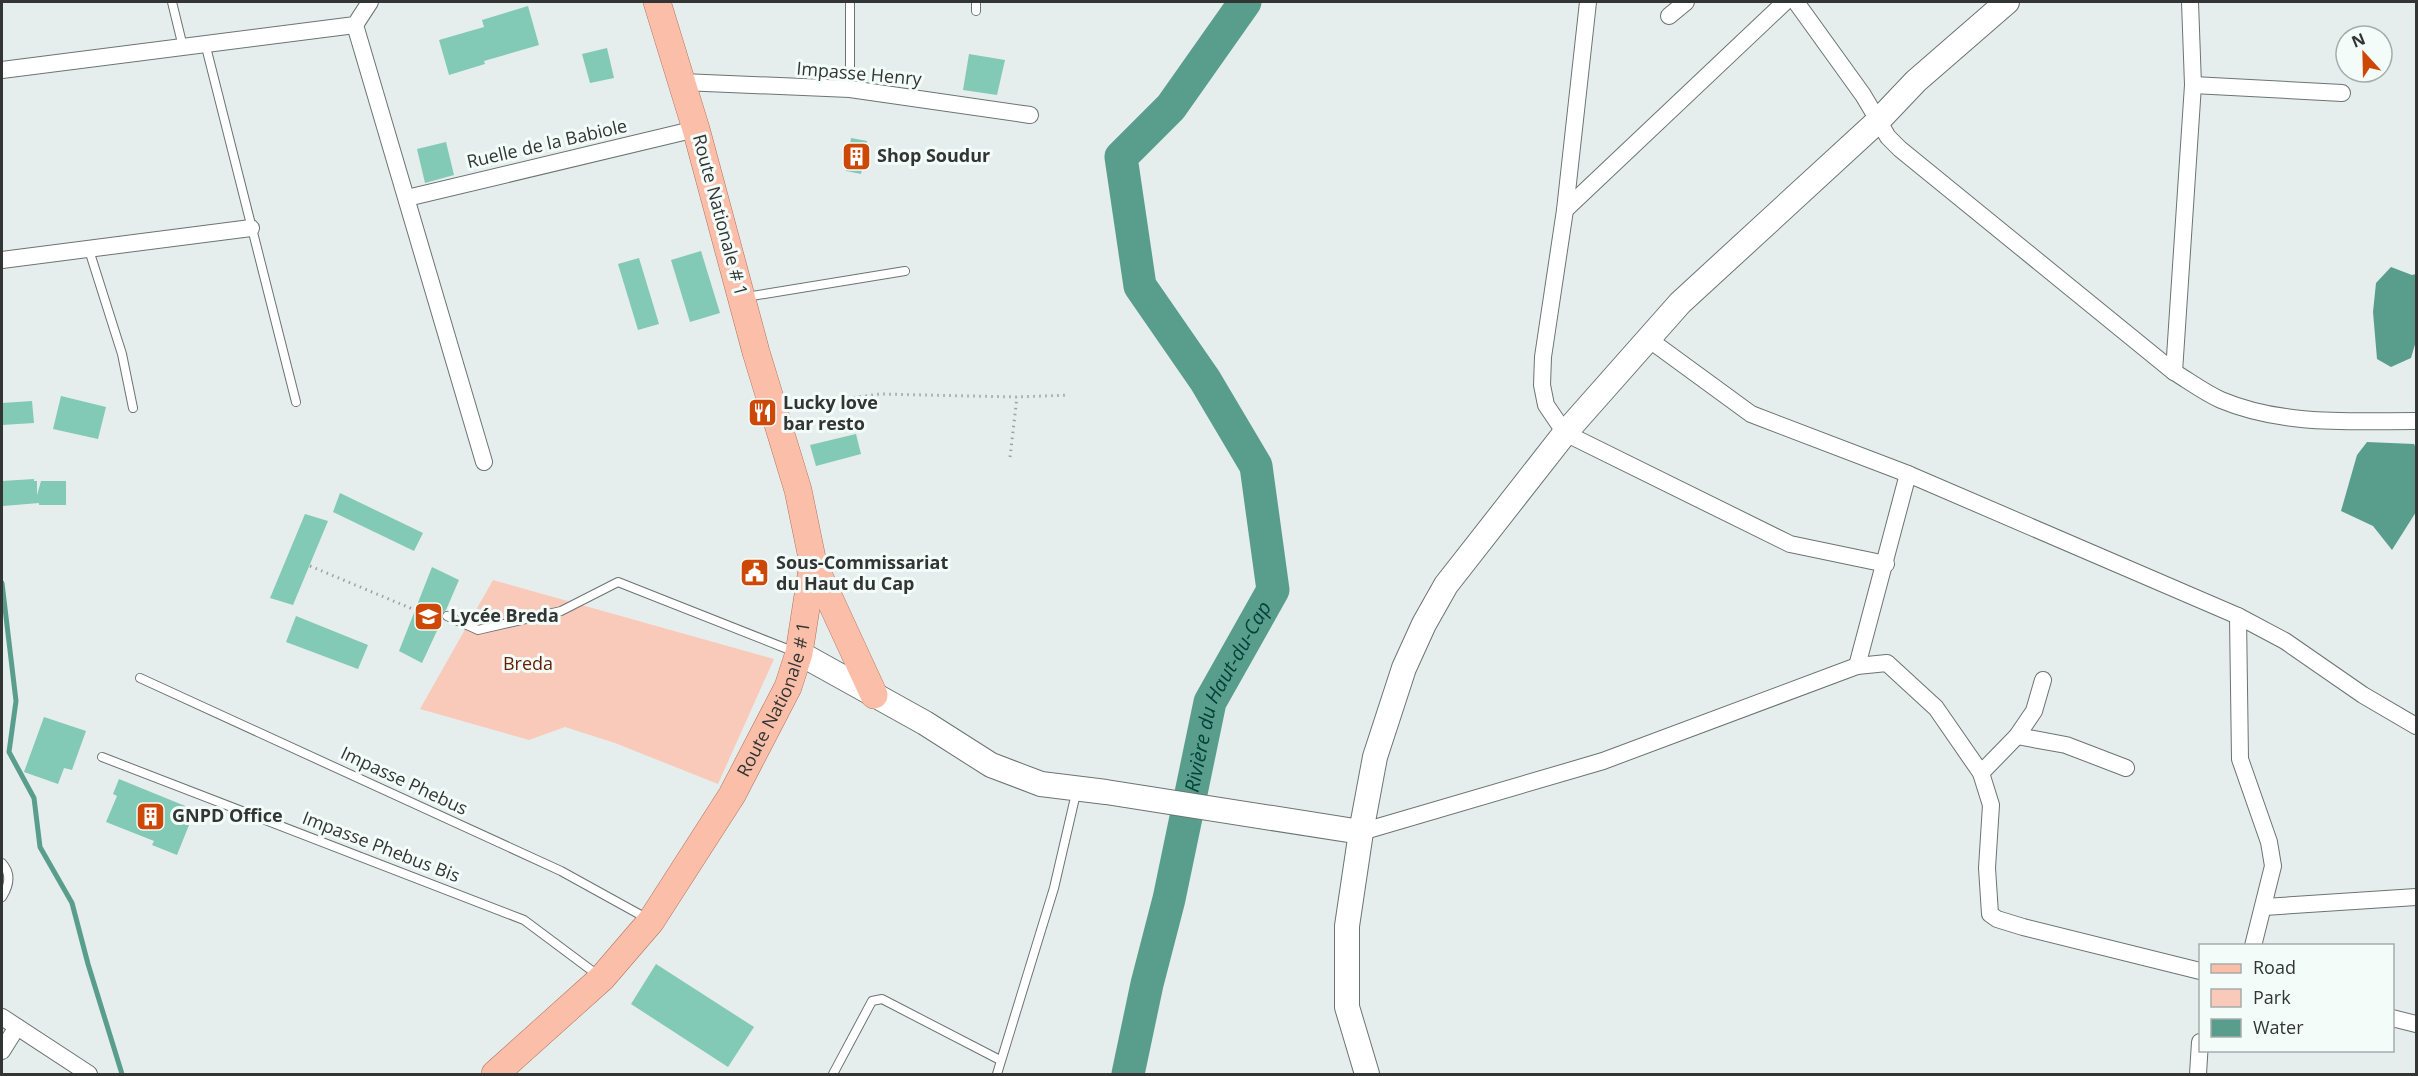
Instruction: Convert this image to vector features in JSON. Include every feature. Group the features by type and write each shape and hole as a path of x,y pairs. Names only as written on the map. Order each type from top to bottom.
{"main road":[{"name":"Route Nationale # 1","path":"495,1074 602,978 651,921 732,795 788,687 799,653 813,563 798,490 775,407 756,352 696,129 657,2"},
{"path":"1367,1074 1347,1007 1347,926 1361,832 1375,757 1404,668 1424,624 1446,585 1565,433 1647,338 1702,281 1878,121 1916,81 2007,2"},
{"path":"813,563 874,695"},
{"path":"799,653 925,723 991,765 1041,784 1361,832"}],"street":[{"path":"2,70 355,25 370,2"},
{"path":"1588,2 1565,210 1543,357 1545,405 1565,433 1790,544 1886,564"},
{"path":"1669,16 1686,2"},
{"path":"1565,210 1785,2"},
{"path":"1796,2 1863,95 1888,137 1900,149 2174,372 2219,400 2265,415 2323,421 2416,421"},
{"path":"2174,372 2193,85 2190,2"},
{"path":"355,25 484,462"},
{"name":"Impasse Henry","path":"682,82 850,89 1030,115"},
{"path":"2193,85 2342,93"},
{"name":"Ruelle de la Babiole","path":"407,198 696,129"},
{"path":"2,260 251,228"},
{"path":"1647,338 1751,414 1908,474 2238,616 2285,641 2363,695 2416,726"},
{"path":"1857,666 1886,564 1908,474"},
{"path":"2238,616 2240,759 2269,842 2273,866 2253,944"},
{"path":"1361,832 1604,761 1857,666 1887,663 1936,708 1982,773 1991,805 1987,868 1990,914 1997,920 2199,971"},
{"path":"1982,773 2017,736 2034,711 2043,680"},
{"path":"2017,736 2066,745 2126,768"},
{"path":"2264,907 2416,897"},
{"path":"2,1017 89,1074"},
{"path":"2394,1018 2416,1024"},
{"path":"2,1051 17,1027"},
{"path":"2198,1074 2199,1052"}],"lane":[{"path":"172,2 183,47"},
{"path":"850,2 850,89"},
{"path":"205,44 296,402"},
{"path":"89,250 122,354 134,408"},
{"path":"742,298 905,271"},
{"path":"447,616 478,630 561,611 618,582 799,653"},
{"name":"Impasse Phebus","path":"140,678 561,871 651,921"},
{"name":"Impasse Phebus Bis","path":"102,757 524,920 602,978"},
{"path":"997,1074 1054,888 1077,788"},
{"path":"2,863 7,869 9,879 2,897"},
{"path":"833,1074 872,1001 878,999 1000,1059"}],"path":[{"path":"775,407 880,394 1017,397 1069,395"},
{"path":"1010,456 1017,397"},
{"path":"310,566 415,610"}],"green space":[{"name":"Breda","path":"493,580 774,659 718,784 615,743 565,727 529,740 420,709"}],"water":[{"path":"2391,267 2412,275 2416,274 2416,341 2411,358 2391,367 2377,359 2373,312 2376,283"},
{"path":"2367,442 2414,444 2416,448 2416,512 2392,550 2373,526 2341,511 2357,455"}],"building":[{"path":"528,6 539,45 484,61 485,64 449,75 439,40 484,27 482,20"},
{"path":"607,48 614,78 590,83 582,54"},
{"path":"969,54 1005,60 997,95 963,90"},
{"name":"Shop Soudur","path":"851,138 867,141 861,174 846,171"},
{"path":"446,142 454,175 425,183 417,149"},
{"path":"701,251 720,313 690,322 671,260"},
{"path":"639,258 659,324 638,330 618,264"},
{"path":"61,396 106,407 98,439 53,429"},
{"path":"32,401 34,423 2,425 2,403"},
{"path":"856,434 861,454 816,466 810,445"},
{"path":"34,479 37,481 37,495 41,481 66,481 66,505 39,505 39,503 3,506 2,481"},
{"path":"340,493 423,533 414,551 333,512"},
{"path":"305,514 328,521 293,605 270,598"},
{"path":"432,567 459,580 446,610 441,614 442,620 422,663 399,651"},
{"path":"296,616 368,645 358,669 286,642"},
{"path":"44,717 86,731 72,770 64,768 58,784 24,772"},
{"name":"GNPD Office","path":"119,779 195,810 177,855 152,845 154,841 106,822 117,796 113,794"},
{"path":"656,964 754,1027 728,1067 631,1004"}],"waterway":[{"name":"Rivière du Haut-du-Cap","path":"1128,1074 1147,984 1169,899 1210,702 1273,590 1256,466 1205,380 1140,286 1121,157 1171,107 1245,2"},
{"path":"2,583 16,701 9,752 34,798 40,847 72,903 122,1074"}],"place":[{"name":"Shop Soudur","path":"856,156"},
{"name":"Lucky love bar resto","path":"762,413"},
{"name":"Sous-Commissariat du Haut du Cap","path":"755,573"},
{"name":"Lycée Breda","path":"429,616"},
{"name":"GNPD Office","path":"151,816"}]}
